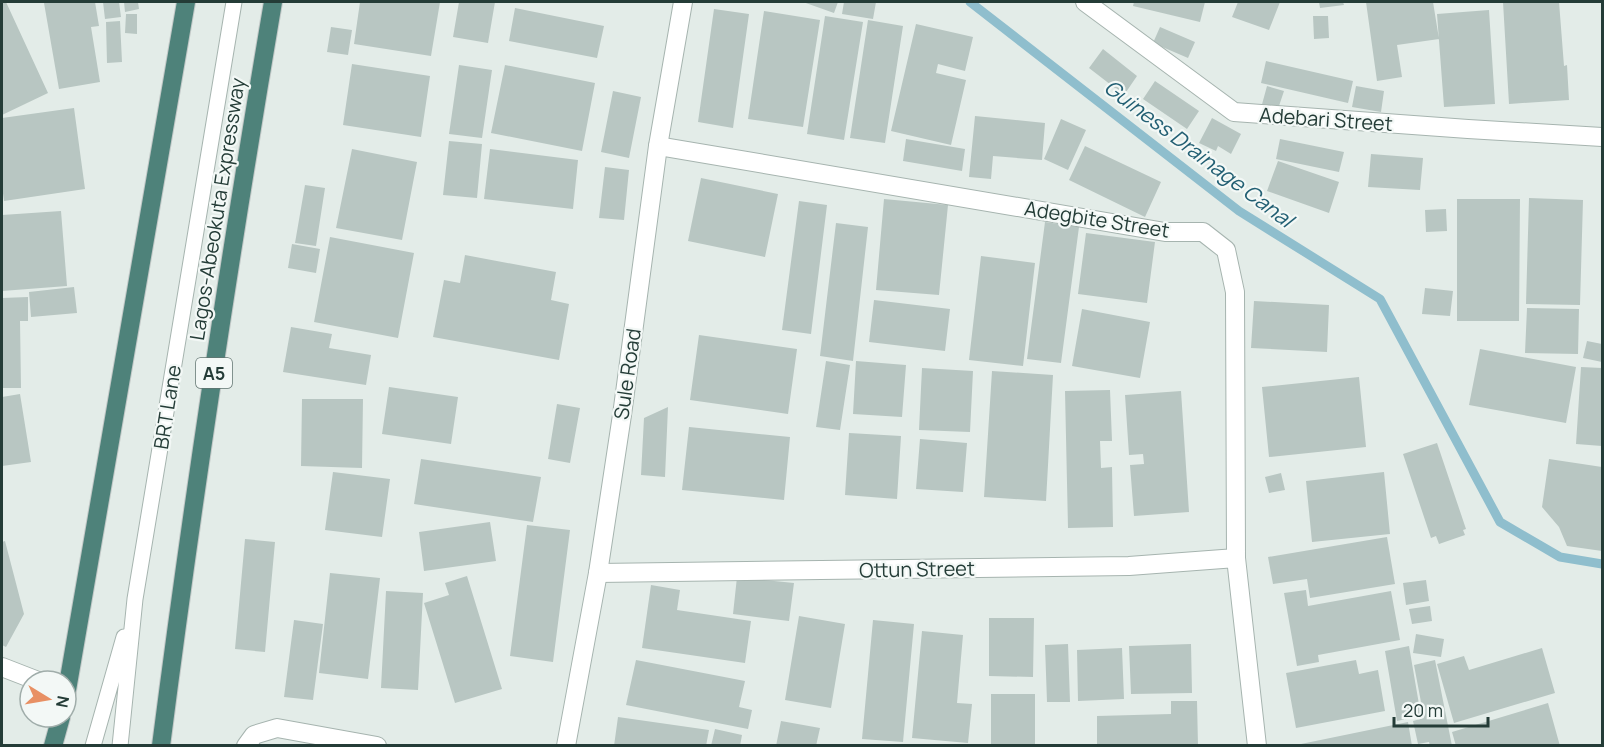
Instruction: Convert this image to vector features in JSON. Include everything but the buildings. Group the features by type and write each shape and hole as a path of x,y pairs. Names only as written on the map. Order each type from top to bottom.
{"highway":[{"path":"70,669 186,2"},
{"name":"Lagos-Abeokuta Expressway","path":"161,746 188,544 273,2"},
{"path":"53,746 58,729"}],"street":[{"name":"Sule Road","path":"566,746 598,573 658,146 682,2"},
{"name":"Adebari Street","path":"1084,2 1234,112 1602,137"},
{"name":"Adegbite Street","path":"658,146 1165,232 1203,232 1226,250 1235,292 1236,558 1257,746"},
{"name":"Ottun Street","path":"598,573 1128,566 1236,558"},
{"path":"2,667 18,673"},
{"path":"246,746 254,735 277,728 377,746"}],"lane":[{"name":"BRT Lane","path":"120,746 135,599 234,2"},
{"name":"BRT Lane","path":"93,746 135,599"}],"waterway":[{"name":"Guiness Drainage Canal","path":"970,2 1239,211 1380,299 1500,522 1560,557 1602,564"}]}
